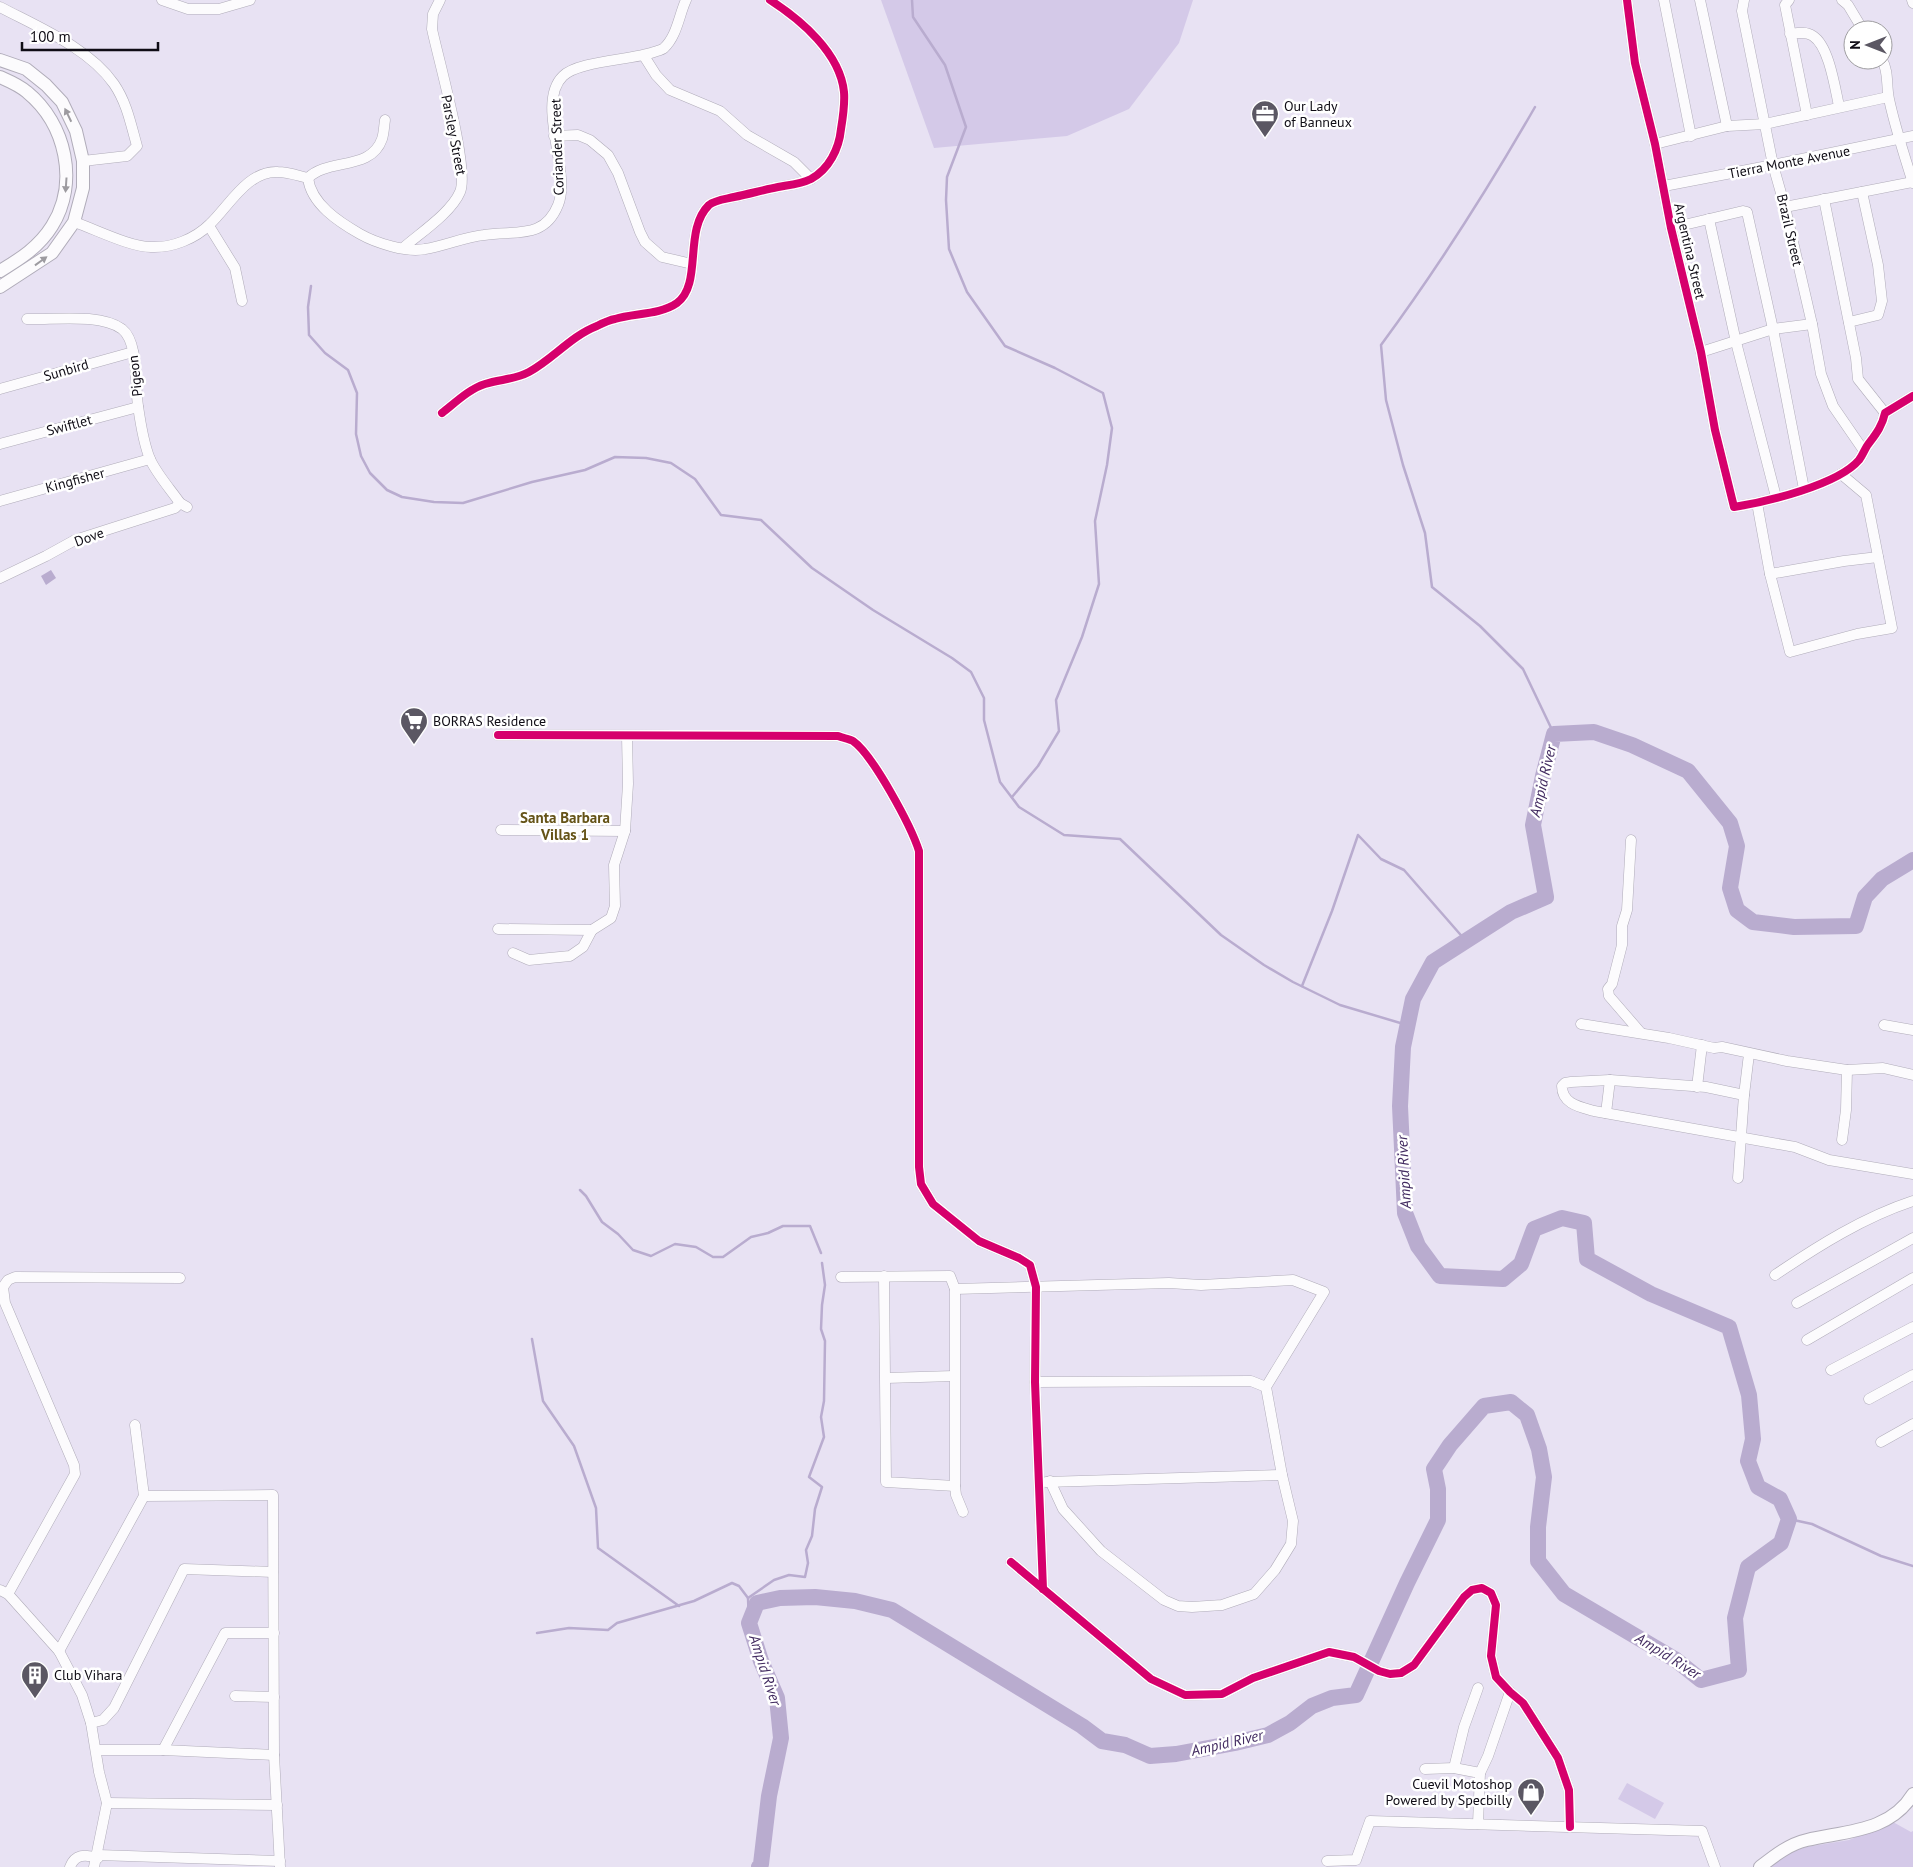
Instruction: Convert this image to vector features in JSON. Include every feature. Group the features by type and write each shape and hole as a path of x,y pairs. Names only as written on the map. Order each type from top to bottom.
{"street":[{"path":"162,0 188,9 219,9 250,0"},
{"name":"Parsley Street","path":"403,248 448,208 460,192 462,183 461,157 432,29 433,14 440,0"},
{"name":"Coriander Street","path":"308,178 314,197 333,216 369,239 390,247 423,250 483,235 527,232 542,227 552,217 559,204 562,189 554,136 553,98 556,87 564,75 580,68 644,56 664,48 675,33 681,10 686,0"},
{"path":"442,413 474,389 485,384 513,380 530,372 588,329 615,319 668,308 678,302 687,288 692,264 695,232 700,217 710,204 811,178 825,168 835,153 840,137 844,90 840,75 826,50 788,11 770,0"},
{"name":"Argentina Street","path":"1627,0 1635,63 1655,144 1671,228 1701,352 1716,430 1734,507 1757,503"},
{"path":"1664,0 1691,136"},
{"path":"1700,0 1727,126"},
{"name":"Brazil Street","path":"1744,0 1742,11 1773,165 1785,207 1812,324 1821,374 1833,406 1864,451"},
{"path":"1789,0 1784,5 1807,115"},
{"path":"1842,0 1848,5 1858,20"},
{"path":"0,7 60,38 95,63 114,84 127,110 137,146 127,156 83,161"},
{"path":"1790,34 1802,32 1813,36 1824,50 1840,106"},
{"path":"644,56 670,90 720,111 747,135 794,162 811,178"},
{"path":"0,60 26,69 46,85 62,102 76,131 83,161 83,188 74,222 52,253 0,287"},
{"path":"1785,207 1913,182 1888,97 1885,70"},
{"path":"0,76 26,91 42,106 53,123 64,151 67,173 66,192 52,226 24,256 0,271"},
{"path":"1655,144 1727,126 1765,124 1840,106 1888,97"},
{"path":"74,222 149,247 164,246 187,240 210,226 240,190 255,178 277,172 308,178 318,170 365,158 376,150 382,139 385,120"},
{"path":"554,136 578,136 590,140 608,155 618,173 645,242 662,257 692,264"},
{"name":"Tierra Monte Avenue","path":"1664,186 1913,136"},
{"path":"1849,322 1878,315 1882,301 1878,265 1862,192"},
{"path":"1824,199 1849,322 1858,379 1885,413"},
{"path":"1671,228 1743,211 1747,212 1773,329 1804,489"},
{"path":"1708,220 1736,342 1776,497"},
{"path":"210,226 235,268 242,301"},
{"name":"Pigeon","path":"27,319 71,318 104,321 122,329 129,337 133,352 138,407 150,459 184,505"},
{"path":"1701,352 1773,329 1812,324"},
{"name":"Sunbird","path":"0,389 133,352"},
{"path":"1841,474 1866,495 1892,628 1857,634 1790,652 1770,574 1757,503 1825,482 1841,474 1859,460 1882,426 1885,413 1913,396"},
{"name":"Swiftlet","path":"0,444 138,407"},
{"name":"Kingfisher","path":"0,501 150,459"},
{"name":"Dove","path":"0,578 75,540 184,505"},
{"path":"1770,574 1878,557"},
{"path":"498,735 838,736 852,741 870,759 914,836 918,851 920,1184 934,1204 979,1241 1019,1258 1030,1265 1036,1287 1035,1382 1044,1589"},
{"path":"513,953 529,960 570,956 583,947 592,930 611,918 615,906 614,865 625,831 628,784 628,736"},
{"path":"501,830 625,831"},
{"path":"1631,840 1627,910 1622,926 1622,945 1612,984 1608,989 1609,996 1641,1034"},
{"path":"498,929 592,930"},
{"path":"1580,1024 1847,1070 1883,1068 1913,1075"},
{"path":"1884,1025 1913,1030"},
{"path":"1697,1087 1702,1045"},
{"path":"1738,1178 1740,1136 1749,1054"},
{"path":"1842,1140 1846,1110 1847,1070"},
{"path":"1744,1095 1697,1087 1610,1080 1564,1082 1562,1086 1564,1096 1575,1105 1606,1113 1740,1136 1795,1147 1829,1160 1913,1174"},
{"path":"1606,1113 1610,1080"},
{"path":"1775,1275 1818,1246 1890,1209 1913,1201"},
{"path":"1797,1304 1913,1238"},
{"path":"884,1276 886,1482 955,1486"},
{"path":"840,1277 950,1276 955,1289 955,1486 956,1495 963,1512"},
{"path":"97,1860 107,1803 91,1723 82,1695 59,1651 4,1592 75,1474 74,1465 5,1303 3,1287 8,1280 15,1278 180,1278"},
{"path":"1807,1340 1913,1278"},
{"path":"955,1289 1169,1284 1202,1285 1293,1280 1324,1292 1266,1387 1282,1475 1293,1522 1291,1544 1275,1570 1254,1594 1222,1605 1178,1606 1164,1600 1101,1552 1063,1508 1050,1481"},
{"path":"1831,1370 1913,1327"},
{"path":"1869,1398 1913,1375"},
{"path":"886,1378 954,1376"},
{"path":"1035,1382 1251,1381 1266,1387"},
{"path":"1881,1442 1913,1424"},
{"path":"59,1651 144,1496 135,1425"},
{"path":"1038,1482 1282,1475"},
{"path":"70,1867 72,1862 79,1856 84,1855 97,1860 280,1864 274,1756 273,1495 144,1496"},
{"path":"1011,1562 1151,1679 1185,1695 1222,1694 1253,1678 1329,1652 1354,1657 1379,1671 1390,1674 1401,1673 1414,1665 1464,1597 1472,1590 1482,1588 1491,1594 1496,1605 1491,1656 1496,1677 1523,1703 1558,1758 1569,1790 1570,1827"},
{"path":"91,1723 103,1720 114,1708 184,1569 272,1572"},
{"path":"163,1750 225,1633 274,1633"},
{"path":"1454,1768 1464,1727 1478,1688"},
{"path":"1478,1824 1480,1772 1488,1756 1510,1692"},
{"path":"235,1696 274,1697"},
{"path":"96,1750 163,1750 274,1756"},
{"path":"1425,1770 1454,1768 1480,1772"},
{"path":"1760,1867 1789,1847 1806,1840 1834,1836 1874,1826 1901,1809 1913,1794"},
{"path":"107,1803 277,1805"},
{"path":"1327,1860 1356,1860 1370,1821 1702,1831 1715,1867"}],"shaded area":[{"path":"881,0 1193,0 1179,43 1129,109 1067,136 934,148"},
{"path":"51,570 56,578 46,585 41,576"},
{"path":"1627,1783 1664,1803 1655,1819 1618,1799"},
{"path":"1893,1822 1911,1832 1913,1831 1913,1867 1770,1867 1786,1854 1806,1847 1849,1840"}],"waterway":[{"path":"912,0 913,17 945,65 966,127 947,177 946,200 949,249 967,292 1005,346 1055,368 1103,393 1112,428 1107,465 1095,521 1099,584 1082,637 1056,700 1059,731 1038,766 1012,797"},
{"path":"1535,107 1461,228 1381,345 1386,400 1403,465 1425,533 1432,587 1480,626 1523,669 1554,734"},
{"path":"311,286 308,307 309,335 325,353 348,370 357,393 356,434 361,456 370,473 387,490 402,497 434,502 463,503 532,482 585,470 615,457 646,458 671,463 695,479 721,515 761,520 812,568 873,610 952,658 971,672 984,698 984,720 1000,782 1019,807 1064,835 1120,839 1221,935 1264,965 1293,982 1340,1005 1407,1025"},
{"name":"Ampid River","path":"759,1867 761,1864 769,1796 781,1738 777,1698 761,1661 749,1623 757,1603 780,1598 815,1597 855,1601 892,1610 1082,1726 1102,1741 1125,1745 1150,1756 1176,1754 1268,1735 1290,1723 1312,1706 1332,1698 1356,1695 1438,1520 1438,1489 1434,1469 1450,1445 1484,1406 1511,1402 1527,1415 1539,1449 1544,1477 1538,1527 1538,1561 1564,1594 1676,1660 1701,1680 1739,1670 1735,1618 1748,1567 1781,1543 1789,1519 1780,1499 1758,1487 1748,1461 1753,1439 1749,1395 1729,1327 1651,1294 1587,1259 1584,1223 1562,1218 1534,1229 1521,1264 1503,1279 1440,1276 1418,1246 1405,1213 1400,1106 1403,1047 1413,999 1433,962 1511,912 1546,897 1533,825 1554,734 1594,732 1632,745 1688,771 1730,823 1737,846 1730,888 1737,910 1753,922 1794,927 1856,926 1865,897 1882,879 1913,860"},
{"path":"1302,986 1332,911 1358,835 1381,859 1404,870 1466,941"},
{"path":"580,1190 586,1196 602,1222 618,1234 633,1250 651,1256 675,1244 696,1247 713,1257 723,1257 751,1237 768,1233 783,1226 810,1226 821,1253"},
{"path":"749,1623 748,1598 774,1580 789,1575 805,1577 808,1563 806,1550 812,1536 815,1509 822,1487 809,1477 824,1437 821,1417 824,1401 825,1341 821,1329 825,1285 822,1263"},
{"path":"532,1339 543,1401 574,1446 596,1508 598,1548 679,1606"},
{"path":"1789,1519 1812,1524 1881,1556 1913,1566"},
{"path":"537,1633 569,1628 608,1630 617,1623 694,1601 732,1583 739,1586 748,1598"}],"cycle path":[{"path":"442,413 479,386 518,377 538,367 588,330 610,320 663,310 677,303 685,294 689,283 697,228 701,216 709,205 721,200 803,182 817,175 828,164 840,136 844,106 841,78 835,64 817,39 794,17 770,0"},
{"path":"1627,0 1635,63 1655,144 1671,228 1701,352 1715,430 1734,507 1801,491 1819,485 1849,469 1859,460 1880,427 1885,413 1913,396"},
{"path":"498,735 838,736 853,741 881,775 900,809 919,851 919,1167 921,1184 933,1204 979,1241 1019,1258 1030,1265 1036,1287 1035,1382 1043,1589"},
{"path":"1011,1562 1151,1679 1185,1695 1222,1694 1253,1678 1329,1652 1354,1657 1379,1671 1390,1674 1401,1673 1414,1665 1464,1597 1472,1590 1482,1588 1491,1593 1496,1605 1491,1656 1496,1677 1523,1703 1558,1758 1569,1790 1570,1827"}],"place":[{"name":"Our Lady of Banneux","path":"1265,138"},
{"name":"BORRAS Residence","path":"414,745"},
{"name":"Club Vihara","path":"35,1699"},
{"name":"Cuevil Motoshop Powered by Specbilly","path":"1531,1816"}],"district":[{"name":"Santa Barbara Villas 1","path":"565,826"}]}
